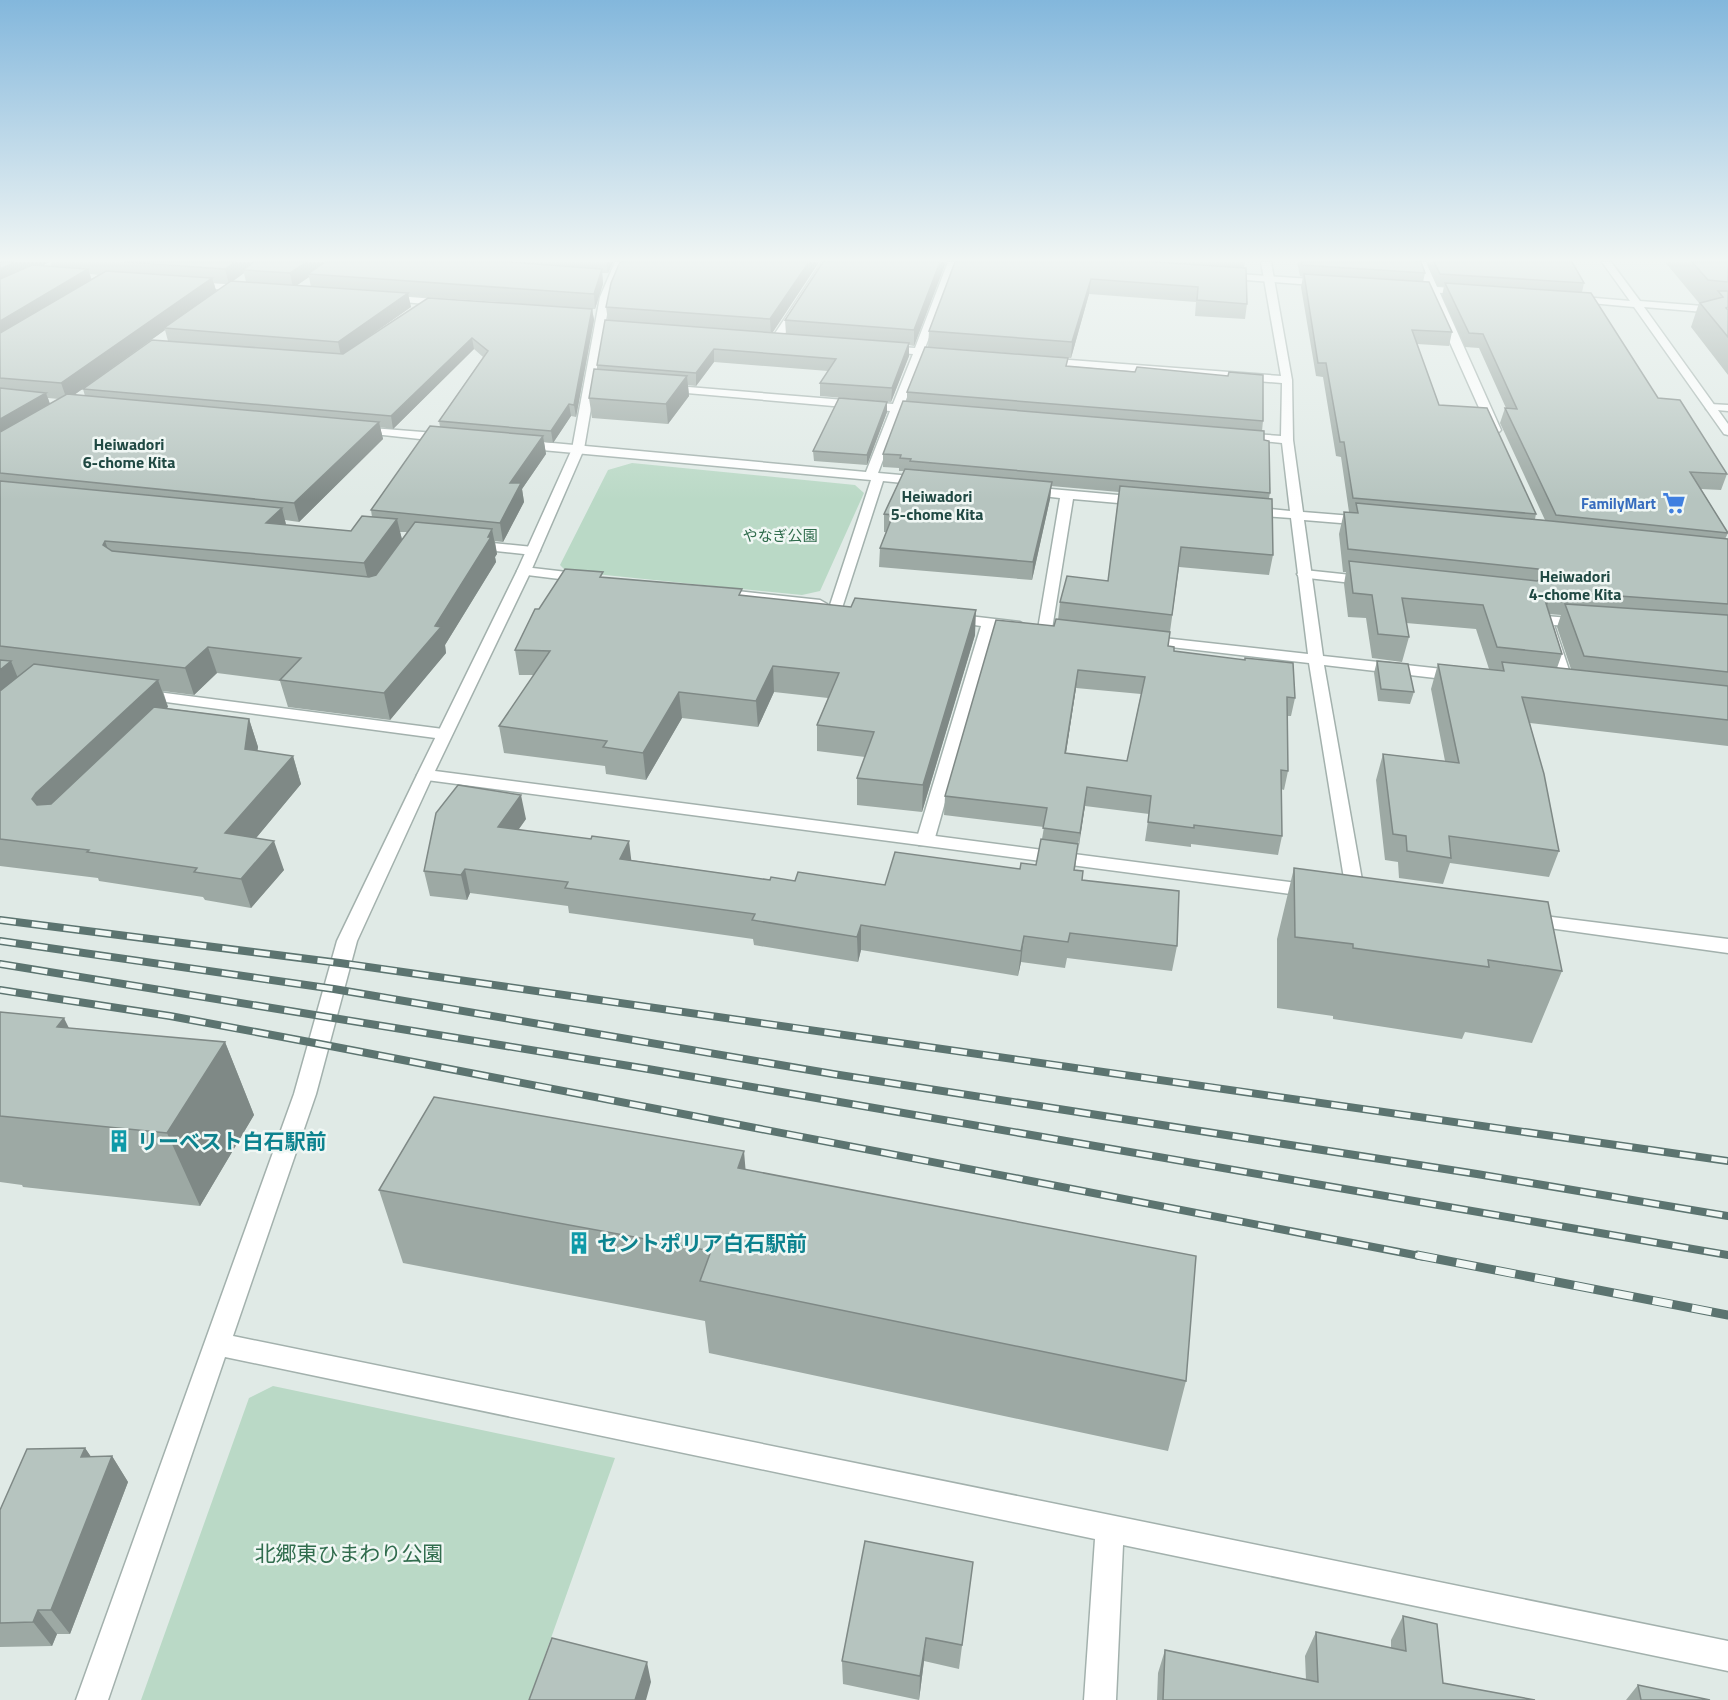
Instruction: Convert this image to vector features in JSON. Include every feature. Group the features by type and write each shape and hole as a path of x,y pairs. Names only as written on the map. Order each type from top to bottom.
{"street":[{"path":"92,1700 305,1094 347,941 443,734 524,571 578,449 594,382 598,341"},
{"path":"709,591 842,606 874,476 896,408 923,341"},
{"path":"425,775 508,784 1362,898 1316,660 1287,440 1287,380 1280,341"},
{"path":"1455,341 1500,440"},
{"path":"1663,341 1728,432"},
{"path":"874,348 954,354"},
{"path":"1026,360 1287,380"},
{"path":"648,387 932,411"},
{"path":"1710,407 1728,408"},
{"path":"344,429 462,439"},
{"path":"1227,435 1287,440"},
{"path":"510,443 937,482"},
{"path":"1020,490 1159,503"},
{"path":"942,617 1051,629 1067,495"},
{"path":"1239,510 1378,522"},
{"path":"463,544 533,551"},
{"path":"524,571 593,579"},
{"path":"1304,574 1387,583"},
{"path":"1567,688 1545,620 1602,624"},
{"path":"925,841 989,622"},
{"path":"1128,638 1476,678"},
{"path":"131,693 443,734"},
{"path":"171,716 187,700"},
{"path":"1507,917 1728,946"},
{"path":"218,1344 1728,1656"},
{"path":"1100,1700 1110,1527"}],"green space":[{"name":"やなぎ公園","path":"632,463 855,485 864,493 820,591 802,595 566,571 560,565 608,470"},
{"name":"北郷東ひまわり公園","path":"273,1386 615,1458 529,1700 141,1700 249,1398"}],"building":[{"path":"0,341 121,341 61,383 0,378"},
{"path":"150,341 343,354 362,341 469,341 391,416 83,389"},
{"path":"476,341 586,341 574,405 569,404 551,431 439,421 488,351"},
{"path":"601,341 909,343 892,388 820,383 836,359 714,349 696,373 597,365"},
{"path":"1315,341 1416,341 1439,405 1487,408 1536,514 1353,498 1344,442 1340,442 1326,363 1318,363"},
{"path":"1486,341 1622,341 1658,398 1680,400 1727,474 1690,472 1728,533 1556,515 1505,408 1517,409"},
{"path":"925,347 1068,358 1066,366 1135,372 1137,367 1228,376 1229,372 1263,375 1263,421 907,392"},
{"path":"594,369 687,376 666,404 589,398"},
{"path":"0,388 46,393 0,419"},
{"path":"67,394 379,422 294,503 0,473 0,432"},
{"path":"839,398 887,402 867,455 813,451"},
{"path":"903,401 1264,431 1264,440 1269,441 1270,493 910,461 911,459 900,458 901,455 883,454"},
{"path":"430,426 543,436 510,483 521,483 500,523 371,510"},
{"path":"905,469 1052,482 1033,562 880,548 893,515 884,514"},
{"path":"0,481 282,508 266,523 351,531 362,516 397,519 364,563 105,541 103,545 112,551 369,577 376,575 415,522 492,529 488,537 491,537 435,626 441,627 384,693 280,680 301,658 208,647 185,668 0,646"},
{"path":"1120,486 1272,499 1273,555 1181,547 1172,615 1060,602 1067,576 1108,581"},
{"path":"1356,503 1728,539 1728,604 1552,591 1544,597 1562,654 1497,647 1483,605 1402,598 1409,637 1378,634 1372,595 1353,593 1349,561 1537,581 1547,574 1538,569 1348,549 1344,512 1358,513"},
{"path":"565,569 603,572 600,577 742,589 739,595 851,607 855,598 976,610 923,785 857,778 874,732 817,725 839,673 773,666 756,701 679,692 643,753 603,747 607,741 499,726 550,651 515,650 535,609 539,609"},
{"path":"1565,604 1728,615 1728,672 1584,656"},
{"path":"1056,619 1170,632 1168,646 1174,647 1174,651 1245,660 1245,658 1293,663 1295,698 1287,697 1288,771 1281,770 1282,836 1148,822 1151,796 1087,787 1080,833 1043,828 1047,808 945,796 996,620 1054,626","holes":["1078,670 1145,677 1127,761 1065,753"]},
{"path":"0,660 11,661 0,670"},
{"path":"1377,661 1408,664 1414,692 1381,689"},
{"path":"1502,662 1728,686 1728,720 1522,697 1544,774 1559,851 1449,836 1451,858 1407,851 1406,836 1393,834 1383,754 1459,763 1438,664 1504,671"},
{"path":"34,664 158,680 36,793 32,799 37,805 51,804 154,707 249,719 245,749 293,756 225,833 274,841 241,879 194,872 197,868 87,852 89,850 0,839 0,691"},
{"path":"458,785 521,795 498,827 591,839 592,836 629,841 620,859 770,880 771,877 795,881 798,872 885,885 895,852 1020,869 1021,863 1036,865 1041,839 1078,844 1074,870 1083,871 1082,880 1179,891 1177,946 1070,933 1068,942 1024,936 1021,951 861,925 857,937 752,920 755,914 565,888 568,882 465,869 461,875 424,871 436,813"},
{"path":"1294,868 1548,902 1562,971 1488,960 1489,967 1353,948 1353,944 1295,937"},
{"path":"0,1012 64,1018 57,1027 225,1042 167,1133 0,1116"},
{"path":"434,1097 744,1151 738,1168 1196,1256 1186,1381 700,1281 711,1251 379,1190"},
{"path":"85,1448 81,1457 112,1456 51,1610 38,1610 33,1622 0,1623 0,1510 27,1449"},
{"path":"865,1541 973,1562 962,1645 926,1638 920,1676 842,1661"},
{"path":"1403,1616 1437,1624 1443,1683 1535,1700 1163,1700 1165,1650 1318,1682 1316,1632 1406,1651"},
{"path":"552,1638 647,1662 635,1700 529,1700"},
{"path":"1638,1685 1710,1700 1641,1700"}],"railway":[{"path":"0,920 340,963 1728,1161"},
{"path":"0,941 334,989 833,1074 1477,1174 1728,1216"},
{"path":"0,964 648,1069 1728,1255"},
{"path":"0,990 170,1016 320,1044 1425,1257"},
{"path":"1417,1255 1728,1315"}],"place":[{"name":"FamilyMart","path":"1674,503"},
{"name":"リーベスト白石駅前","path":"119,1141"},
{"name":"セントポリア白石駅前","path":"579,1243"}],"district":[{"name":"Heiwadori 6-chome Kita","path":"129,453"},
{"name":"Heiwadori 5-chome Kita","path":"937,505"},
{"name":"Heiwadori 4-chome Kita","path":"1575,585"}]}
